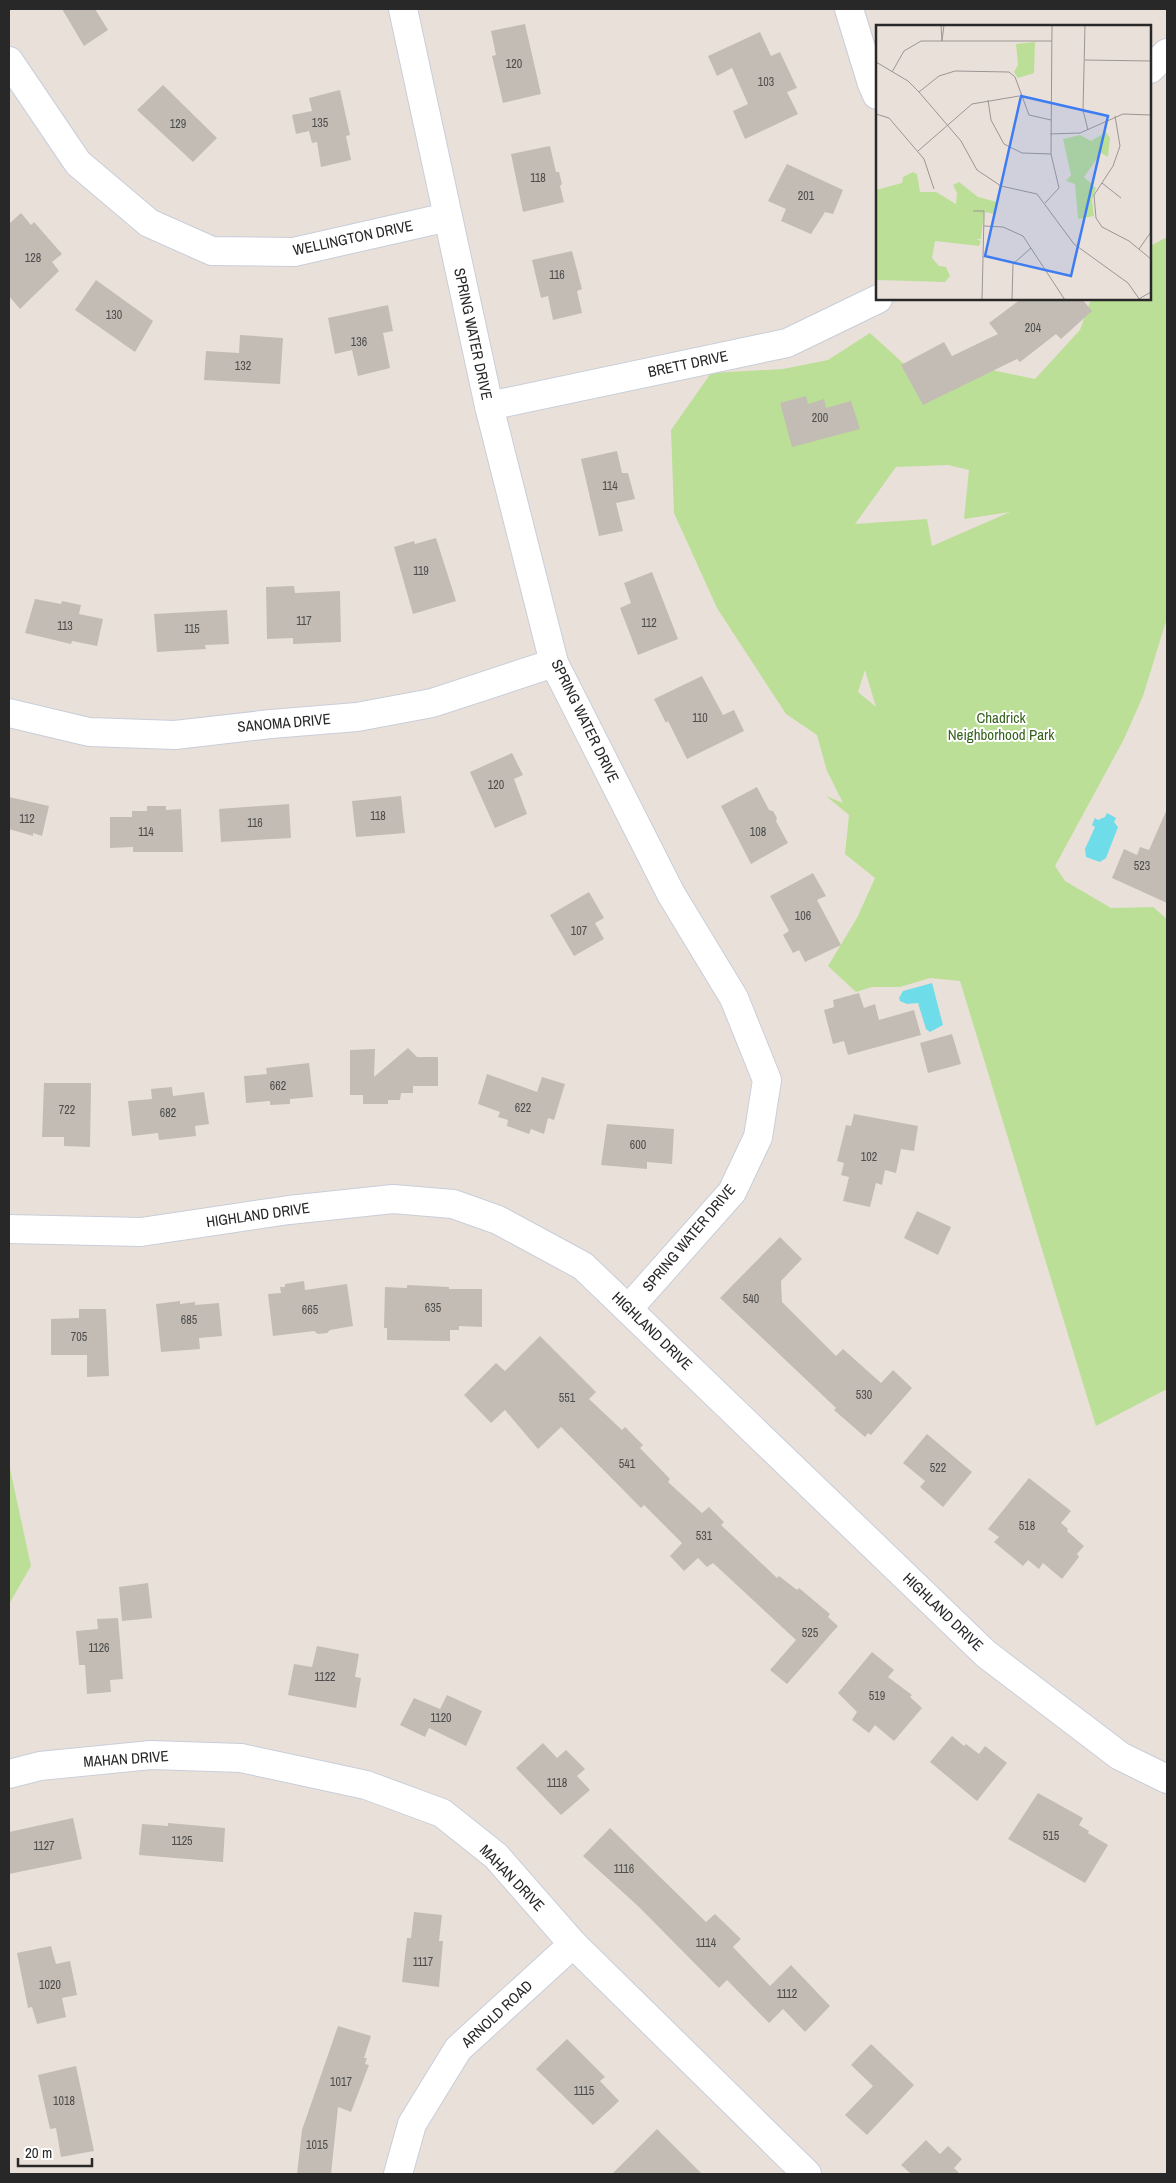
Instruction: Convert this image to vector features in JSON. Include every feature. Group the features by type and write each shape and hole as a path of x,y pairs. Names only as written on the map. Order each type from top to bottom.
{"street":[{"name":"SPRING WATER DRIVE","path":"402,9 488,406 554,663 671,894 734,998 767,1080 758,1137 732,1192 629,1308"},
{"path":"849,9 876,93"},
{"path":"1151,68 1167,53"},
{"name":"WELLINGTON DRIVE","path":"9,61 78,162 149,223 212,251 294,252 448,217"},
{"name":"BRETT DRIVE","path":"488,406 786,344 876,300"},
{"name":"SANOMA DRIVE","path":"9,712 89,732 175,735 357,717 432,703 554,663"},
{"name":"HIGHLAND DRIVE","path":"9,1229 141,1232 289,1210 392,1198 453,1204 498,1220 583,1266 629,1308 986,1654 1120,1756 1167,1779"},
{"name":"MAHAN DRIVE","path":"9,1774 40,1766 150,1754 241,1758 366,1785 442,1813 496,1856 573,1944 807,2174"},
{"name":"ARNOLD ROAD","path":"398,2174 412,2124 458,2050 573,1944"}],"green space":[{"name":"Chadrick Neighborhood Park","path":"1167,237 1167,618 1143,696 1124,739 1055,866 1065,881 1111,908 1153,907 1167,919 1167,1389 1096,1426 960,981 930,978 900,987 872,987 856,992 828,966 857,918 875,878 845,854 849,815 826,796 843,803 827,771 817,735 786,714 717,608 674,513 671,430 711,373 783,369 828,360 870,333 925,383 972,366 1035,379 1080,330 1091,300 1151,300 1151,245","holes":["948,465 969,470 964,519 1010,512 932,546 927,519 855,524 896,467","865,670 876,707 858,692"]},
{"path":"9,1464 31,1566 9,1604"}],"water":[{"path":"1107,813 1116,818 1114,822 1118,827 1106,858 1100,862 1086,857 1085,849 1095,827 1092,825 1095,818 1098,820 1105,817"},
{"path":"932,983 943,1025 930,1032 926,1029 918,1003 907,1004 900,1001 899,998 903,991"}],"building":[{"path":"62,9 95,9 108,30 84,46"},
{"path":"525,24 541,94 503,103 492,56 496,55 491,31"},
{"path":"760,32 771,56 780,52 797,88 787,92 798,114 745,139 733,111 748,104 732,68 717,76 708,56"},
{"path":"163,85 217,138 193,162 137,110"},
{"path":"340,90 350,135 346,136 351,160 321,167 317,142 312,143 309,131 296,134 292,115 312,111 309,98"},
{"path":"550,146 556,172 559,172 562,184 560,186 564,202 523,212 511,154"},
{"path":"787,164 843,190 833,214 825,212 811,234 781,221 786,209 768,201"},
{"path":"21,213 31,225 34,222 62,254 52,262 59,271 20,309 9,296 9,224"},
{"path":"572,251 582,289 577,291 582,313 553,320 548,296 541,298 532,260"},
{"path":"96,280 153,321 135,352 75,310"},
{"path":"1020,300 1083,300 1092,311 1061,339 1056,334 1020,362 1017,359 923,405 901,365 944,342 952,356 998,334 989,323"},
{"path":"388,305 393,331 383,333 390,368 358,376 352,350 335,354 328,318"},
{"path":"240,335 283,338 280,384 204,380 206,351 239,353"},
{"path":"806,396 808,404 824,399 826,408 851,401 860,429 792,447 780,403"},
{"path":"617,451 622,473 628,473 635,499 616,503 623,531 599,536 581,459"},
{"path":"436,538 456,601 413,614 394,547 414,541 415,544"},
{"path":"652,572 678,639 638,655 620,608 631,603 624,583"},
{"path":"294,586 295,593 340,591 341,642 293,644 293,638 267,639 266,587"},
{"path":"35,599 61,604 62,601 81,605 79,614 103,619 97,646 72,641 71,644 25,633"},
{"path":"227,610 229,644 205,645 206,649 157,652 154,614"},
{"path":"702,676 723,715 734,710 744,731 687,759 668,721 666,723 654,699"},
{"path":"512,753 523,775 514,779 527,814 495,828 470,772"},
{"path":"757,787 769,810 773,811 777,818 776,821 788,843 751,864 721,806"},
{"path":"401,796 405,833 356,837 352,801"},
{"path":"9,797 49,806 42,836 33,833 33,836 9,829"},
{"path":"289,804 291,838 221,842 219,809"},
{"path":"147,806 166,806 166,810 181,809 183,852 133,852 133,847 110,848 110,817 132,817 132,811 147,811"},
{"path":"1167,809 1167,903 1112,878 1124,849 1137,855 1140,847 1149,850"},
{"path":"813,873 826,896 817,900 841,945 805,962 799,950 793,953 783,935 789,931 770,896"},
{"path":"589,892 604,918 595,923 604,939 574,956 550,915"},
{"path":"859,993 864,1008 875,1004 879,1020 914,1010 921,1035 848,1055 844,1041 833,1044 824,1010 834,1007 833,1000"},
{"path":"952,1034 961,1064 928,1073 920,1043"},
{"path":"408,1048 417,1057 438,1057 438,1086 413,1086 413,1093 401,1093 400,1100 388,1100 388,1104 363,1104 363,1095 350,1095 350,1050 375,1049 374,1077"},
{"path":"309,1063 313,1097 290,1099 290,1104 270,1105 270,1101 246,1103 244,1076 267,1074 266,1068"},
{"path":"487,1074 537,1092 542,1077 565,1084 554,1120 548,1118 544,1134 531,1129 529,1134 507,1126 508,1120 498,1117 500,1112 478,1104"},
{"path":"44,1083 91,1083 90,1147 64,1146 64,1137 42,1137"},
{"path":"172,1087 173,1096 204,1092 209,1124 195,1126 196,1136 159,1140 158,1133 132,1136 128,1101 152,1099 151,1089"},
{"path":"854,1114 918,1126 914,1151 901,1149 896,1173 885,1170 882,1185 876,1183 870,1207 843,1201 849,1177 841,1175 844,1163 837,1161 846,1125 851,1126"},
{"path":"607,1124 674,1129 672,1164 647,1162 647,1169 601,1165"},
{"path":"917,1211 951,1227 938,1255 904,1238"},
{"path":"780,1237 802,1259 781,1281 782,1302 836,1356 843,1349 881,1383 893,1370 912,1388 871,1435 868,1433 865,1437 834,1410 836,1408 720,1298"},
{"path":"304,1281 305,1290 347,1284 353,1326 330,1330 327,1333 318,1334 314,1331 273,1336 268,1294 281,1293 280,1287 285,1287 285,1284"},
{"path":"407,1285 449,1287 449,1289 482,1289 482,1327 459,1326 459,1330 450,1330 450,1341 387,1340 387,1328 384,1328 385,1287 407,1288"},
{"path":"180,1301 180,1304 195,1302 195,1305 219,1303 222,1336 199,1338 200,1349 161,1352 156,1304"},
{"path":"79,1309 106,1309 109,1376 87,1377 87,1355 51,1355 51,1319 79,1318"},
{"path":"540,1336 596,1392 589,1399 622,1430 625,1427 643,1445 640,1448 670,1479 668,1482 702,1513 709,1507 724,1522 721,1525 777,1578 779,1576 797,1590 799,1588 830,1614 828,1617 838,1626 787,1684 770,1670 796,1640 713,1563 707,1567 698,1558 684,1571 670,1556 682,1543 644,1505 641,1508 561,1427 538,1449 505,1410 491,1423 464,1395 496,1363 505,1371"},
{"path":"927,1434 972,1472 943,1507 920,1487 925,1481 903,1463"},
{"path":"1029,1478 1071,1511 1061,1523 1084,1546 1077,1554 1079,1557 1062,1579 1043,1563 1039,1569 1028,1560 1023,1566 994,1542 999,1537 988,1529"},
{"path":"148,1583 152,1618 122,1621 119,1587"},
{"path":"118,1618 123,1679 110,1680 111,1692 87,1694 85,1665 79,1665 76,1631 98,1629 97,1619"},
{"path":"317,1646 359,1654 355,1677 361,1678 356,1708 288,1695 294,1664 312,1667"},
{"path":"872,1652 894,1670 888,1677 912,1695 910,1697 922,1708 894,1741 875,1725 869,1733 852,1720 857,1712 838,1693"},
{"path":"447,1695 482,1711 466,1746 429,1728 425,1737 400,1725 414,1698 440,1709"},
{"path":"952,1736 964,1746 966,1744 979,1754 985,1746 1007,1763 977,1801 930,1762"},
{"path":"543,1743 557,1758 566,1750 585,1769 577,1776 590,1790 561,1815 516,1768"},
{"path":"1038,1793 1083,1818 1079,1825 1108,1845 1085,1883 1008,1839"},
{"path":"73,1818 82,1859 9,1874 9,1832"},
{"path":"168,1823 225,1828 223,1862 139,1855 142,1824 168,1826"},
{"path":"610,1828 706,1922 715,1914 741,1939 733,1947 770,1986 791,1965 830,2006 805,2032 783,2009 769,2023 727,1980 719,1988 639,1907 583,1856"},
{"path":"414,1912 442,1915 439,1941 443,1941 439,1987 402,1982 407,1938 411,1938"},
{"path":"51,1946 56,1964 70,1961 77,1995 62,1998 66,2017 37,2024 32,2007 28,2008 17,1953"},
{"path":"338,2026 371,2036 364,2058 367,2058 365,2064 369,2065 351,2112 338,2107 331,2174 297,2174 302,2130"},
{"path":"567,2039 605,2077 600,2081 619,2101 593,2125 536,2069"},
{"path":"871,2044 914,2085 867,2135 845,2115 873,2086 851,2065"},
{"path":"76,2066 94,2151 61,2157 56,2128 50,2129 38,2075"},
{"path":"657,2129 702,2174 612,2174"},
{"path":"926,2140 940,2154 948,2146 962,2159 954,2168 960,2174 911,2174 901,2165"}]}
